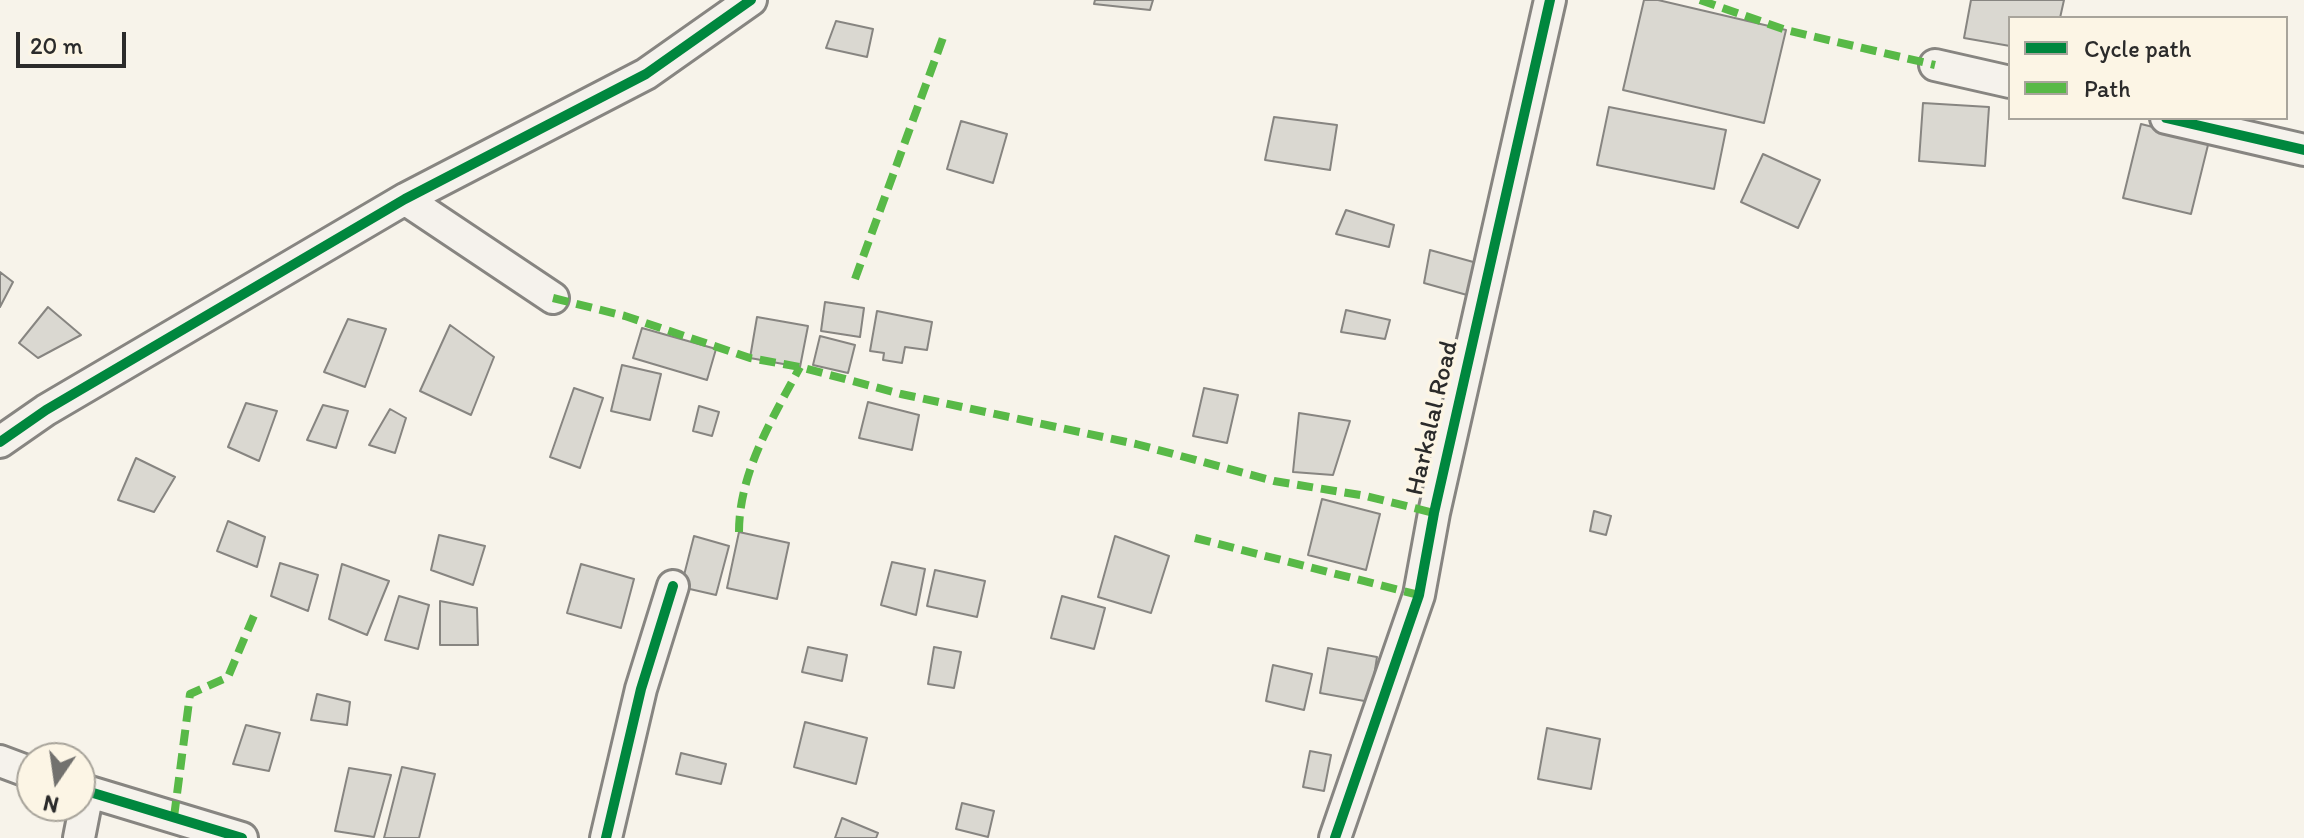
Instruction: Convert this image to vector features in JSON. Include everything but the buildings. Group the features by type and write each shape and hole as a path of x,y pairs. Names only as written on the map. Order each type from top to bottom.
{"street":[{"path":"0,442 46,410 405,199 646,74 751,0"},
{"name":"Harkalal Road","path":"1335,838 1419,595 1434,513 1550,0"},
{"path":"1935,65 2008,82"},
{"path":"2175,120 2304,150"},
{"path":"405,199 553,298"},
{"path":"606,838 641,689 673,586"},
{"path":"96,795 242,838"}],"marked path":[{"path":"1700,0 1786,30 1935,65"},
{"path":"855,279 944,35"},
{"path":"553,298 625,316 750,358 1136,444 1274,481 1366,496 1434,513"},
{"path":"739,532 740,510 751,468 768,427 800,367"},
{"path":"1195,538 1419,595"},
{"path":"174,817 190,694 228,677 255,613"}],"cycle path":[{"path":"0,442 46,410 405,199 646,74 751,0"},
{"path":"1335,838 1419,595 1434,513 1550,0"},
{"path":"2175,120 2304,150"},
{"path":"606,838 641,689 673,586"},
{"path":"96,794 242,838"}]}
